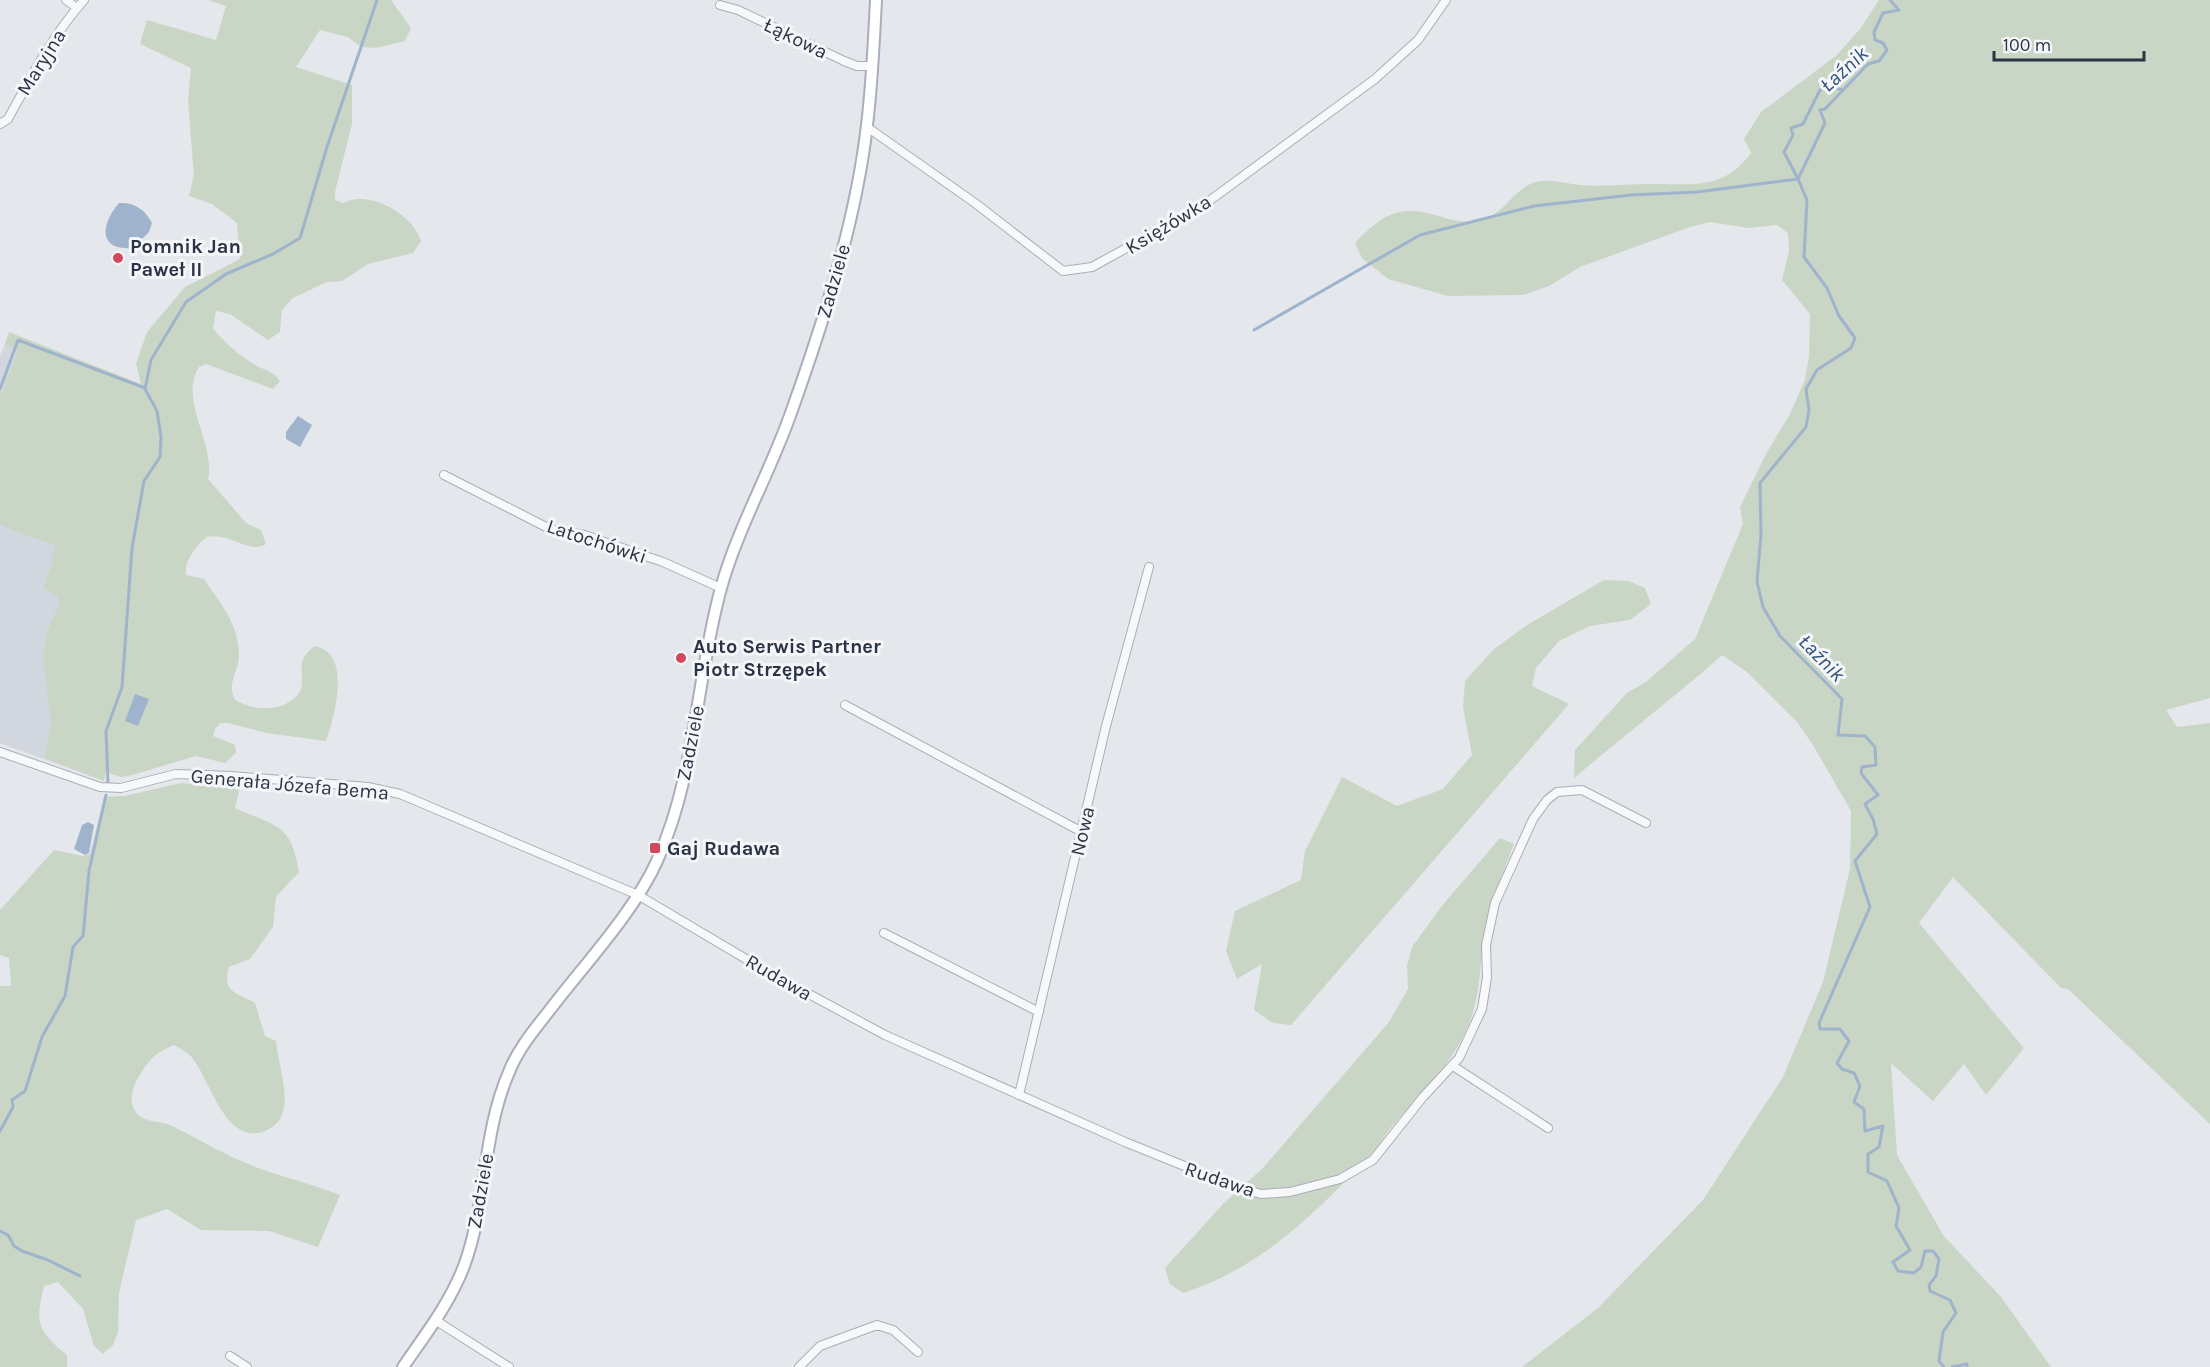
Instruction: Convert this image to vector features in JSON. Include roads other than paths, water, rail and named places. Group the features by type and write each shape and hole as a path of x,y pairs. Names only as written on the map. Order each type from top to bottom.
{"street":[{"path":"66,0 77,8"},
{"name":"Maryjna","path":"0,124 8,119 36,65 84,0"},
{"name":"Zadziele","path":"403,1367 435,1320 464,1265 492,1124 508,1073 528,1039 638,895 657,861 680,795 721,588 738,538 790,415 810,360 849,225 867,128 876,0"},
{"name":"Księżówka","path":"867,128 975,202 1063,271 1092,267 1201,207 1375,79 1418,40 1446,0"},
{"name":"Łąkowa","path":"720,5 738,10 844,61 857,66 873,66"},
{"name":"Latochówki","path":"444,475 550,529 584,535 606,542 663,562 721,588"},
{"name":"Nowa","path":"1019,1095 1106,726 1149,567"},
{"path":"845,705 1082,832"},
{"name":"Generała Józefa Bema","path":"0,752 100,787 122,788 176,774 231,776 400,794 638,895"},
{"name":"Rudawa","path":"638,895 825,1004 885,1035 1125,1142 1234,1186 1261,1194 1290,1192 1340,1179 1373,1160 1421,1099 1453,1066 1482,1009 1487,976 1486,945 1495,903 1541,806 1557,792 1582,790 1646,824"},
{"path":"884,933 1039,1012"},
{"path":"1453,1066 1548,1128"},
{"path":"435,1320 509,1367"},
{"path":"799,1367 820,1346 878,1325 893,1330 918,1352"},
{"path":"230,1356 247,1367"}],"water":[{"path":"119,203 138,207 152,223 149,232 133,248 121,248 108,241 106,227"},
{"path":"298,416 312,425 300,447 286,439 286,432"},
{"path":"135,694 149,699 138,726 125,721"},
{"path":"88,822 94,825 89,853 85,855 74,849 82,825"}],"waterway":[{"path":"108,783 106,731 122,687 132,548 144,481 160,457 161,437 157,411 145,389 151,360 186,302 226,274 273,254 300,238 327,147 377,0"},
{"name":"Łaźnik","path":"1890,0 1899,10 1883,13 1874,32 1875,40 1883,43 1887,50 1879,61 1868,64 1825,109 1820,110 1825,123 1798,179 1807,200 1804,257 1827,288 1839,316 1855,338 1851,348 1817,370 1806,389 1809,410 1806,427 1760,483 1761,534 1757,582 1763,607 1780,636 1842,699 1838,735 1865,736 1875,747 1876,765 1862,767 1861,773 1878,795 1865,804 1873,819 1877,834 1855,861 1870,907 1819,1023 1820,1029 1840,1029 1849,1041 1837,1063 1842,1069 1854,1073 1860,1086 1854,1102 1864,1109 1865,1131 1883,1126 1879,1147 1868,1154 1868,1172 1887,1181 1899,1208 1896,1226 1910,1250 1893,1262 1898,1271 1914,1273 1921,1267 1925,1251 1933,1251 1939,1259 1936,1276 1929,1285 1930,1291 1950,1300 1956,1313 1943,1332 1939,1361 1944,1367"},
{"path":"1254,330 1420,235 1534,206 1631,195 1697,192 1798,179 1784,152 1793,135 1791,128 1803,124 1820,90 1831,86 1842,90"},
{"path":"0,389 18,340 145,388"},
{"path":"0,1131 13,1107 12,1100 25,1091 42,1037 65,996 73,947 83,936 89,871 106,795"},
{"path":"0,1231 8,1235 14,1246 22,1251 48,1260 80,1276"},
{"name":"Łaźnik","path":"1952,1367 1967,1364 1967,1367"}],"place":[{"name":"Pomnik Jan Paweł II","path":"118,258"},
{"name":"Auto Serwis Partner Piotr Strzępek","path":"681,658"},
{"name":"Gaj Rudawa","path":"655,848"}]}
